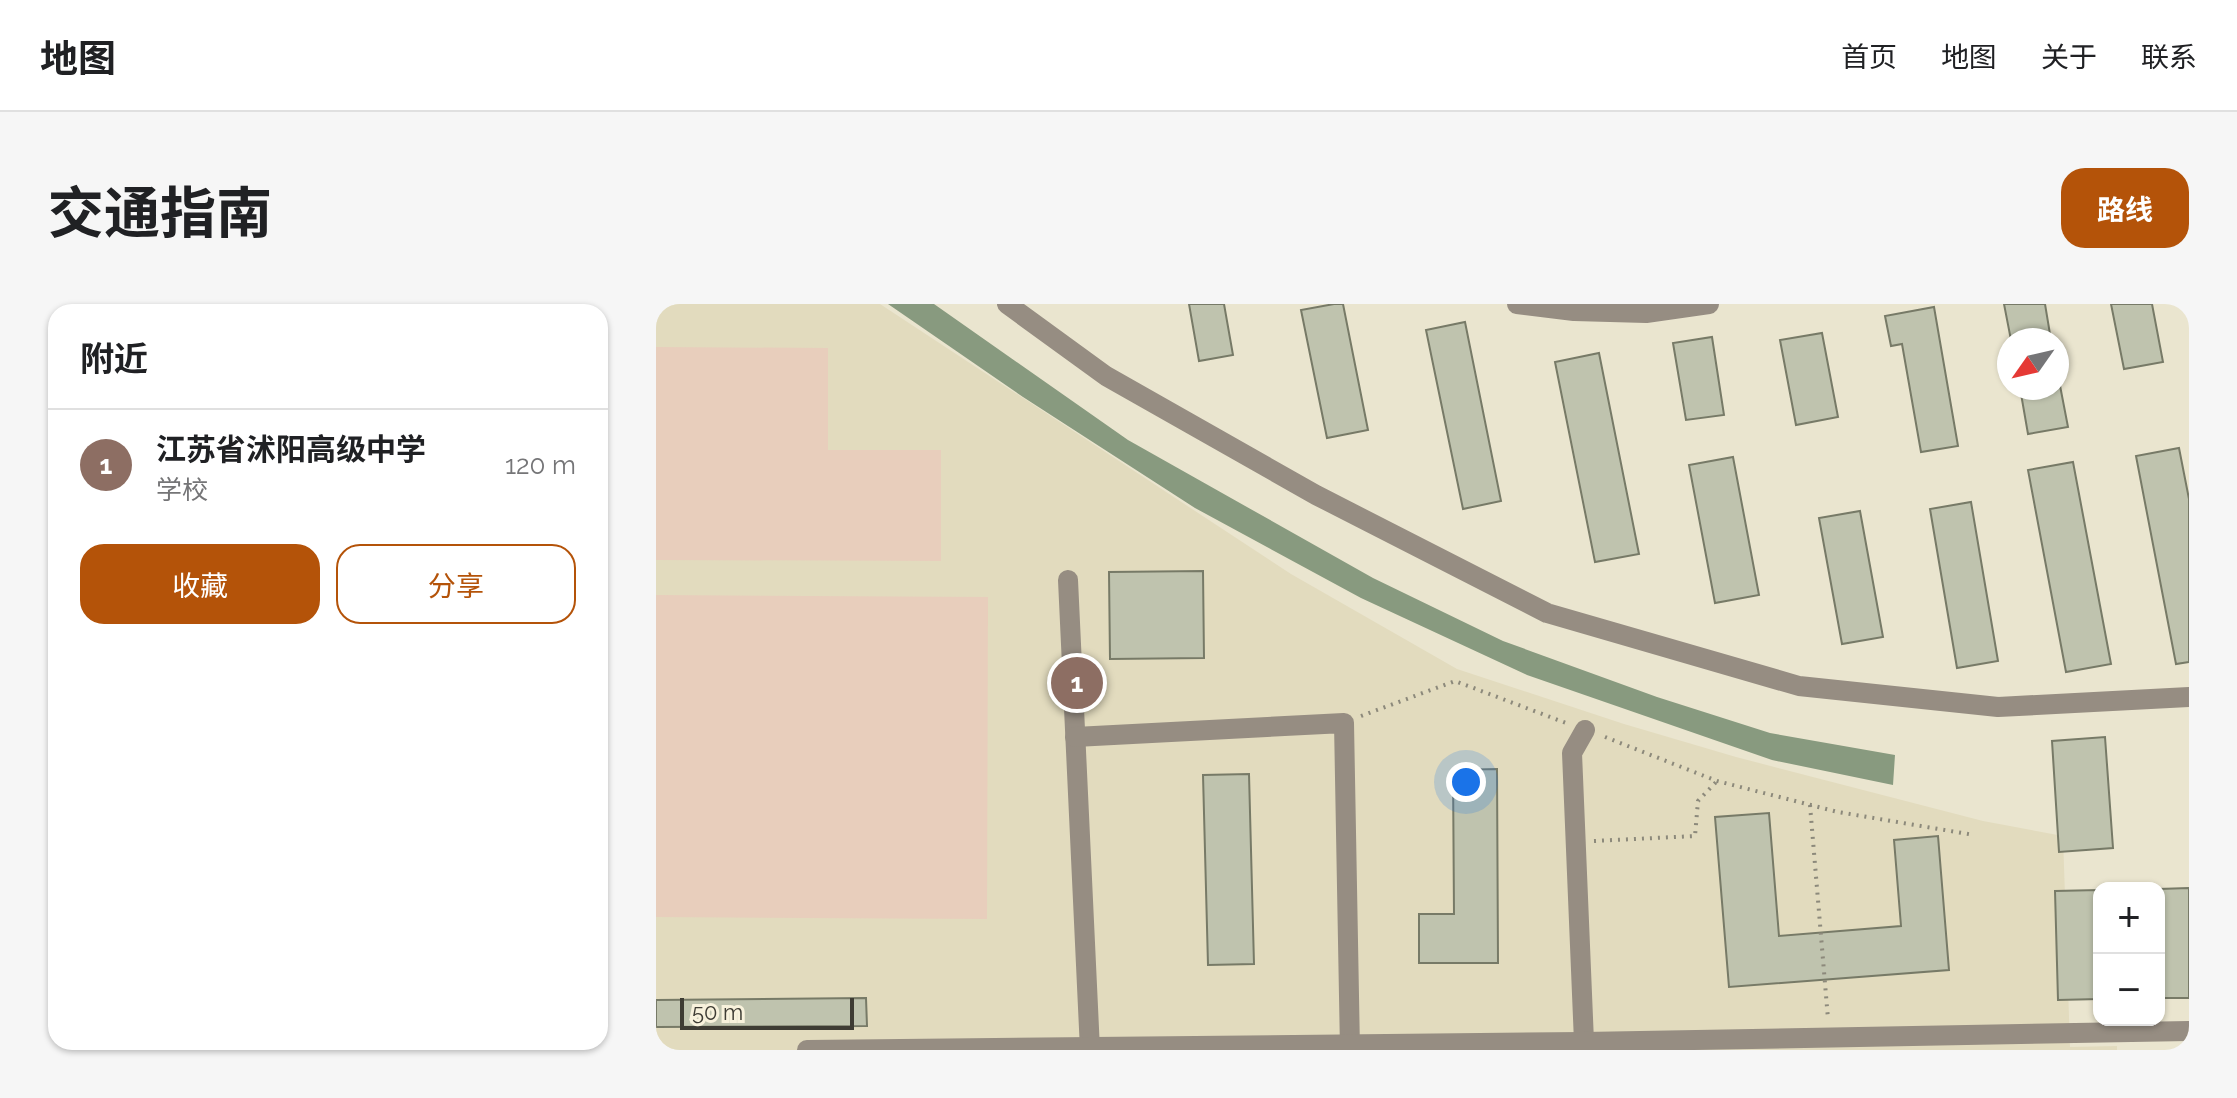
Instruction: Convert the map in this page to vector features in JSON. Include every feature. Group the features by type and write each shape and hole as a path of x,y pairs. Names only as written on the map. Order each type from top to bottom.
{"street":[{"path":"1007,304 1106,376 1316,495 1547,613 1799,686 1998,707 2189,697"},
{"path":"1517,304 1574,311 1646,313 1699,305"},
{"path":"1068,580 1090,1048"},
{"path":"1075,737 1344,723 1350,1047"},
{"path":"1585,730 1572,753 1588,1046"},
{"path":"807,1050 1588,1046 1829,1037 2189,1031"}],"path":[{"path":"1344,723 1455,681 1717,781 1838,812 1974,835"},
{"path":"1576,842 1695,836 1698,801 1717,781"},
{"path":"1810,805 1829,1037"}],"shaded area":[{"path":"656,304 880,304 1291,574 1457,669 1736,757 1983,821 2063,836 2070,1047 2117,1046 2117,1050 656,1050"},
{"path":"888,304 934,304 1128,440 1373,578 1503,641 1657,697 1770,733 1895,755 1893,785 1772,760 1527,675 1361,598 1195,508 1023,397"},
{"path":"656,347 828,348 828,450 941,450 941,561 656,560"},
{"path":"656,595 988,597 987,919 656,917"}],"building":[{"path":"1189,304 1224,304 1233,355 1199,361"},
{"path":"1343,304 1368,430 1327,438 1301,310"},
{"path":"2004,304 2045,304 2049,328 2009,328"},
{"path":"2111,304 2152,304 2163,362 2124,369"},
{"path":"1934,307 1958,446 1921,452 1902,344 1891,346 1885,316"},
{"path":"1465,322 1501,501 1463,509 1426,330"},
{"path":"1822,333 1838,417 1796,425 1780,340"},
{"path":"1712,337 1724,415 1686,420 1673,343"},
{"path":"1599,353 1639,554 1595,562 1555,362"},
{"path":"2022,400 2063,400 2068,427 2028,434"},
{"path":"2179,448 2189,499 2189,662 2176,664 2136,456"},
{"path":"1733,457 1759,595 1715,603 1689,465"},
{"path":"2073,462 2111,664 2066,672 2028,470"},
{"path":"1971,502 1998,661 1957,668 1930,509"},
{"path":"1860,511 1883,637 1842,644 1819,518"},
{"path":"1203,571 1204,658 1110,659 1109,572"},
{"path":"2105,737 2113,848 2059,852 2052,741"},
{"path":"1497,769 1498,963 1419,963 1419,914 1454,914 1453,770"},
{"path":"1249,774 1254,964 1208,965 1203,775"},
{"path":"1769,813 1779,936 1901,926 1894,840 1938,836 1949,970 1729,987 1715,817"},
{"path":"2189,888 2189,998 2165,998 2165,889"},
{"path":"2093,890 2093,999 2058,1000 2055,891"},
{"path":"866,998 867,1026 656,1027 656,1000"}],"place":[{"name":"江苏省沭阳高级中学","path":"1077,683"}]}
